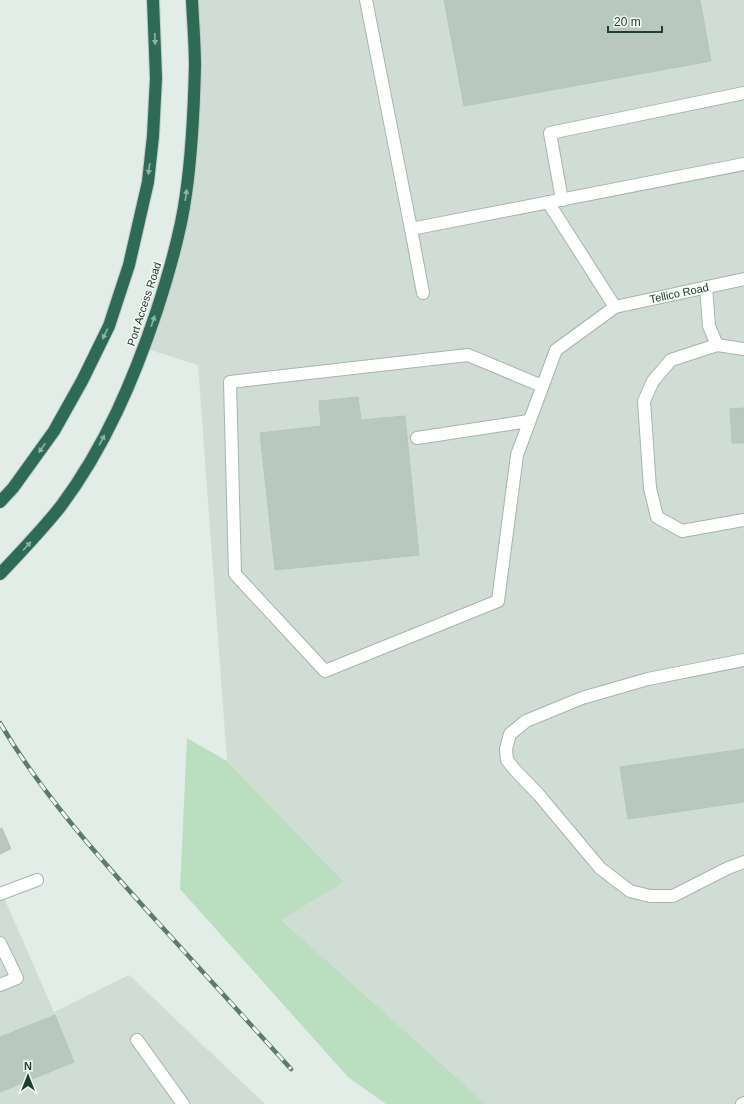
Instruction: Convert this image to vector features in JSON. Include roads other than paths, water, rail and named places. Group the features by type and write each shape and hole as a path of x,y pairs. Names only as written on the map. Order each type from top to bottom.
{"highway":[{"path":"0,502 13,488 54,431 82,381 109,326 129,265 148,182 153,136 156,78 153,0"},
{"name":"Port Access Road","path":"0,574 27,547 61,506 92,459 117,412 144,348 174,254 186,196 192,141 195,65 192,0"}],"street":[{"path":"366,0 423,293"},
{"path":"562,200 550,133 744,93"},
{"path":"410,229 744,164"},
{"path":"542,386 468,355 230,382 235,574 325,671 498,602 517,455 556,350 614,307 548,202"},
{"name":"Tellico Road","path":"614,307 744,278"},
{"path":"706,287 709,326 717,345"},
{"path":"744,349 717,345 671,360 653,381 644,401 650,488 657,517 682,531 744,520"},
{"path":"417,438 529,421"},
{"path":"744,660 648,679 582,698 526,721 510,734 506,748 507,760 539,795 565,828 600,868 630,891 650,896 673,896 728,868 744,862"},
{"path":"0,894 37,880"},
{"path":"0,943 17,978 0,985"},
{"path":"137,1040 183,1104"}],"railway":[{"path":"0,723 34,775 91,847 291,1069"}]}
